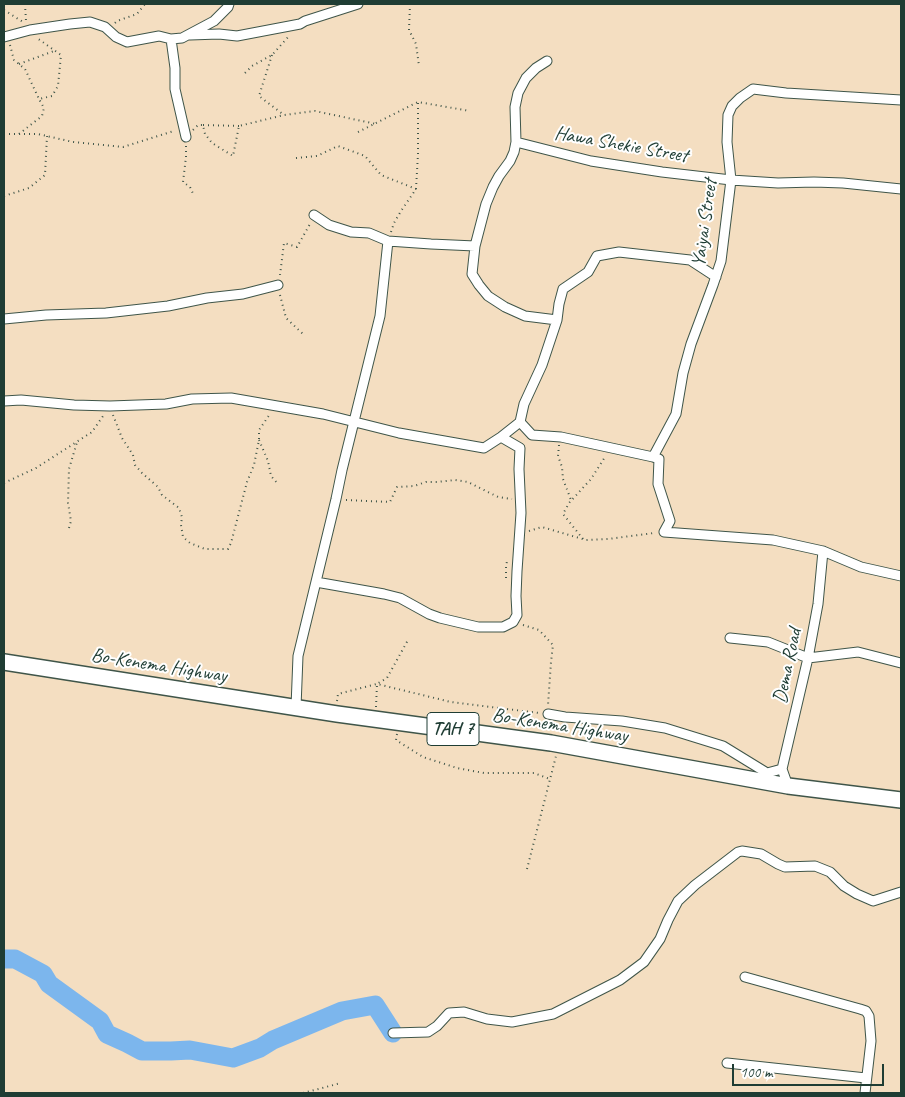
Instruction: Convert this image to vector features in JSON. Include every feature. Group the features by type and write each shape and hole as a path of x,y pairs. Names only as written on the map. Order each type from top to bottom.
{"highway":[{"name":"Bo-Kenema Highway","path":"4,662 337,714 560,744 788,786 901,800"}],"street":[{"path":"6,36 90,22 106,27 116,37 127,42 159,36 171,39 182,38 214,21 229,4"},
{"path":"187,36 219,34 237,36 300,24 358,4"},
{"path":"171,39 175,68 175,89 184,133"},
{"path":"547,61 526,78 518,93 515,107 516,142 514,152 510,162 499,176 486,204 474,246 472,274 478,285 488,296 505,307 525,316 557,320"},
{"name":"Yaiyai Street","path":"653,457 676,414 683,373 691,344 721,261 731,180 727,142 728,115 732,106 753,89 796,94 901,100"},
{"name":"Hawa Shekie Street","path":"516,142 590,161 662,172 731,180 778,183 843,183 901,189"},
{"path":"314,215 329,225 351,232 369,234 388,241 474,246"},
{"path":"296,707 298,656 380,316 388,241"},
{"path":"4,401 21,400 110,406 166,404 192,399 231,398 324,414 399,433 484,448 520,422 524,404 542,365 557,320 563,289 588,272 597,256 619,252 690,260 716,277"},
{"path":"4,318 106,313 168,306 207,298 243,294 278,285"},
{"path":"520,422 532,435 561,437 659,459 658,484 670,521 664,532 773,540 824,551 861,567 901,576"},
{"path":"316,582 400,598 429,614 478,627 503,627 513,622 517,615 516,596 521,513 520,448 532,435"},
{"path":"501,437 520,448"},
{"name":"Dema Road","path":"782,769 808,658 818,604 824,551"},
{"path":"730,638 768,642 808,658 858,652 901,663"},
{"path":"548,714 565,717 622,720 665,728 722,746 767,773 782,769 788,786"},
{"path":"392,1033 428,1032 449,1013 464,1012 487,1019 512,1022 554,1014 620,980 644,962 660,939 678,901 695,885 738,852 762,854 785,867 815,866 830,872 844,886 873,901 901,892"},
{"path":"745,977 866,1012 871,1041 865,1093"},
{"path":"727,1063 866,1078"}],"path":[{"path":"4,10 27,25 25,4"},
{"path":"106,27 137,14 145,4"},
{"path":"410,4 410,30 416,44 419,66"},
{"path":"245,73 252,66 272,55 300,24"},
{"path":"27,31 62,55 58,86 52,96 39,99"},
{"path":"6,36 14,60 25,69 44,108 42,116 19,134"},
{"path":"18,64 55,51"},
{"path":"272,55 259,96 284,115"},
{"path":"358,132 418,102 470,111"},
{"path":"388,241 394,223 416,189 418,102"},
{"path":"4,134 38,134 73,142 123,147 184,133 203,124 239,126 284,115 315,111 376,124"},
{"path":"203,124 205,134 212,143 234,156 239,126"},
{"path":"184,133 198,125"},
{"path":"184,133 186,157 183,182 190,187 194,196"},
{"path":"4,196 29,188 45,175 48,136"},
{"path":"296,158 317,156 338,146 365,156 381,175 416,189"},
{"path":"303,334 286,318 278,285 284,243 297,246 314,215"},
{"path":"110,406 122,438 133,455 135,465 158,487 162,495 178,508 182,517 183,537 190,543 205,549 228,549 231,543 247,482 254,464 260,430 275,406"},
{"path":"4,483 36,468 92,432 110,406"},
{"path":"561,437 558,456 562,467 563,480 571,500"},
{"path":"259,440 268,461 271,476 278,484"},
{"path":"69,528 71,521 68,503 69,469 77,442"},
{"path":"583,539 563,514 571,500 591,479 603,459 614,449"},
{"path":"336,499 390,502 397,487 455,480 468,482 498,498 521,500"},
{"path":"520,534 542,527 586,540 664,532"},
{"path":"377,684 452,702 548,714 550,662 553,645 539,630 513,622"},
{"path":"337,714 338,694 377,684 387,678 408,640"},
{"path":"375,719 377,684"},
{"path":"399,722 396,740 423,757 466,770 484,773 534,774 550,779"},
{"path":"527,869 560,744"},
{"path":"303,1093 341,1083"}],"waterway":[{"path":"4,959 15,959 43,974 49,984 100,1021 107,1034 142,1051 190,1050 233,1058 260,1048 273,1040 342,1011 375,1005 393,1033"}]}
